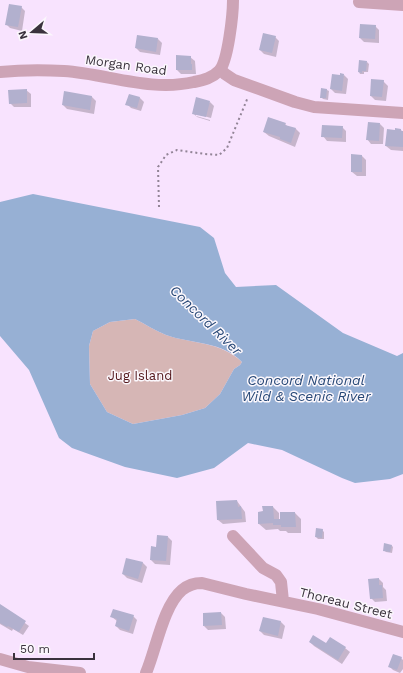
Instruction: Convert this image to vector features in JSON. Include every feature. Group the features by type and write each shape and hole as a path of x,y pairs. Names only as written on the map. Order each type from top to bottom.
{"street":[{"path":"233,0 230,36 221,70 229,77 294,102 314,107 403,113"},
{"path":"359,2 403,5"},
{"name":"Morgan Road","path":"0,72 64,71 140,84 170,86 205,80 211,78 221,70"},
{"path":"233,536 263,568 276,575 281,582 282,601"},
{"name":"Thoreau Street","path":"146,673 168,611 177,595 188,586 195,583 202,583 318,609 403,632"},
{"path":"0,659 12,664 28,667 80,673"}],"path":[{"path":"159,208 158,167 166,155 177,150 219,155 226,148 245,106 252,86"}],"green space":[{"name":"Jug Island","path":"135,319 166,335 206,344 224,350 242,362 234,369 220,394 205,408 182,415 133,424 107,412 90,384 89,346 93,331 110,322"}],"water":[{"name":"Concord National Wild & Scenic River","path":"33,194 200,227 214,238 225,273 236,287 276,285 343,333 397,356 403,353 403,474 390,479 355,483 282,450 248,443 214,468 177,478 125,467 72,448 59,438 29,370 0,336 0,202","holes":["135,319 166,335 225,350 242,362 234,369 220,394 205,408 182,415 133,424 107,412 90,384 89,346 93,331 110,322"]}],"building":[{"path":"9,4 22,6 18,27 5,25"},
{"path":"360,24 376,25 375,39 359,38"},
{"path":"263,33 276,36 272,53 259,50"},
{"path":"137,35 158,38 156,52 135,48"},
{"path":"176,55 191,56 192,70 176,70"},
{"path":"359,60 367,61 366,71 362,71 362,73 358,72"},
{"path":"340,73 344,74 342,91 330,89 332,74 340,75"},
{"path":"371,79 384,80 382,97 370,96"},
{"path":"321,88 327,89 326,98 320,98"},
{"path":"27,89 27,103 9,104 8,90"},
{"path":"64,91 92,96 90,110 62,105"},
{"path":"129,94 140,97 137,108 125,105"},
{"path":"196,97 210,101 206,117 192,114"},
{"path":"268,117 286,123 285,125 296,128 291,143 280,139 280,137 263,132"},
{"path":"368,122 380,123 379,141 366,140"},
{"path":"322,125 343,126 342,138 321,137"},
{"path":"395,128 403,131 403,147 385,146 387,129 395,130"},
{"path":"351,154 362,155 362,172 351,172"},
{"path":"237,500 238,507 241,506 242,519 217,520 216,501"},
{"path":"262,506 273,506 274,519 280,519 280,512 295,512 296,527 281,527 281,525 273,525 273,523 258,524 258,512 263,511"},
{"path":"316,528 323,529 322,538 315,537"},
{"path":"157,535 168,536 166,561 150,560 151,546 156,547"},
{"path":"384,543 392,545 390,552 383,551"},
{"path":"126,558 143,562 138,579 122,574"},
{"path":"379,578 379,585 382,585 383,598 370,599 368,579"},
{"path":"0,604 26,621 19,632 0,623"},
{"path":"113,609 134,615 129,631 115,626 117,619 110,617"},
{"path":"221,612 222,625 203,626 203,613"},
{"path":"263,617 281,621 278,636 259,631"},
{"path":"313,635 326,643 330,637 346,647 338,660 309,642"},
{"path":"393,654 402,657 397,670 388,667"}],"water label":[{"name":"Concord River","path":"206,320"}]}
